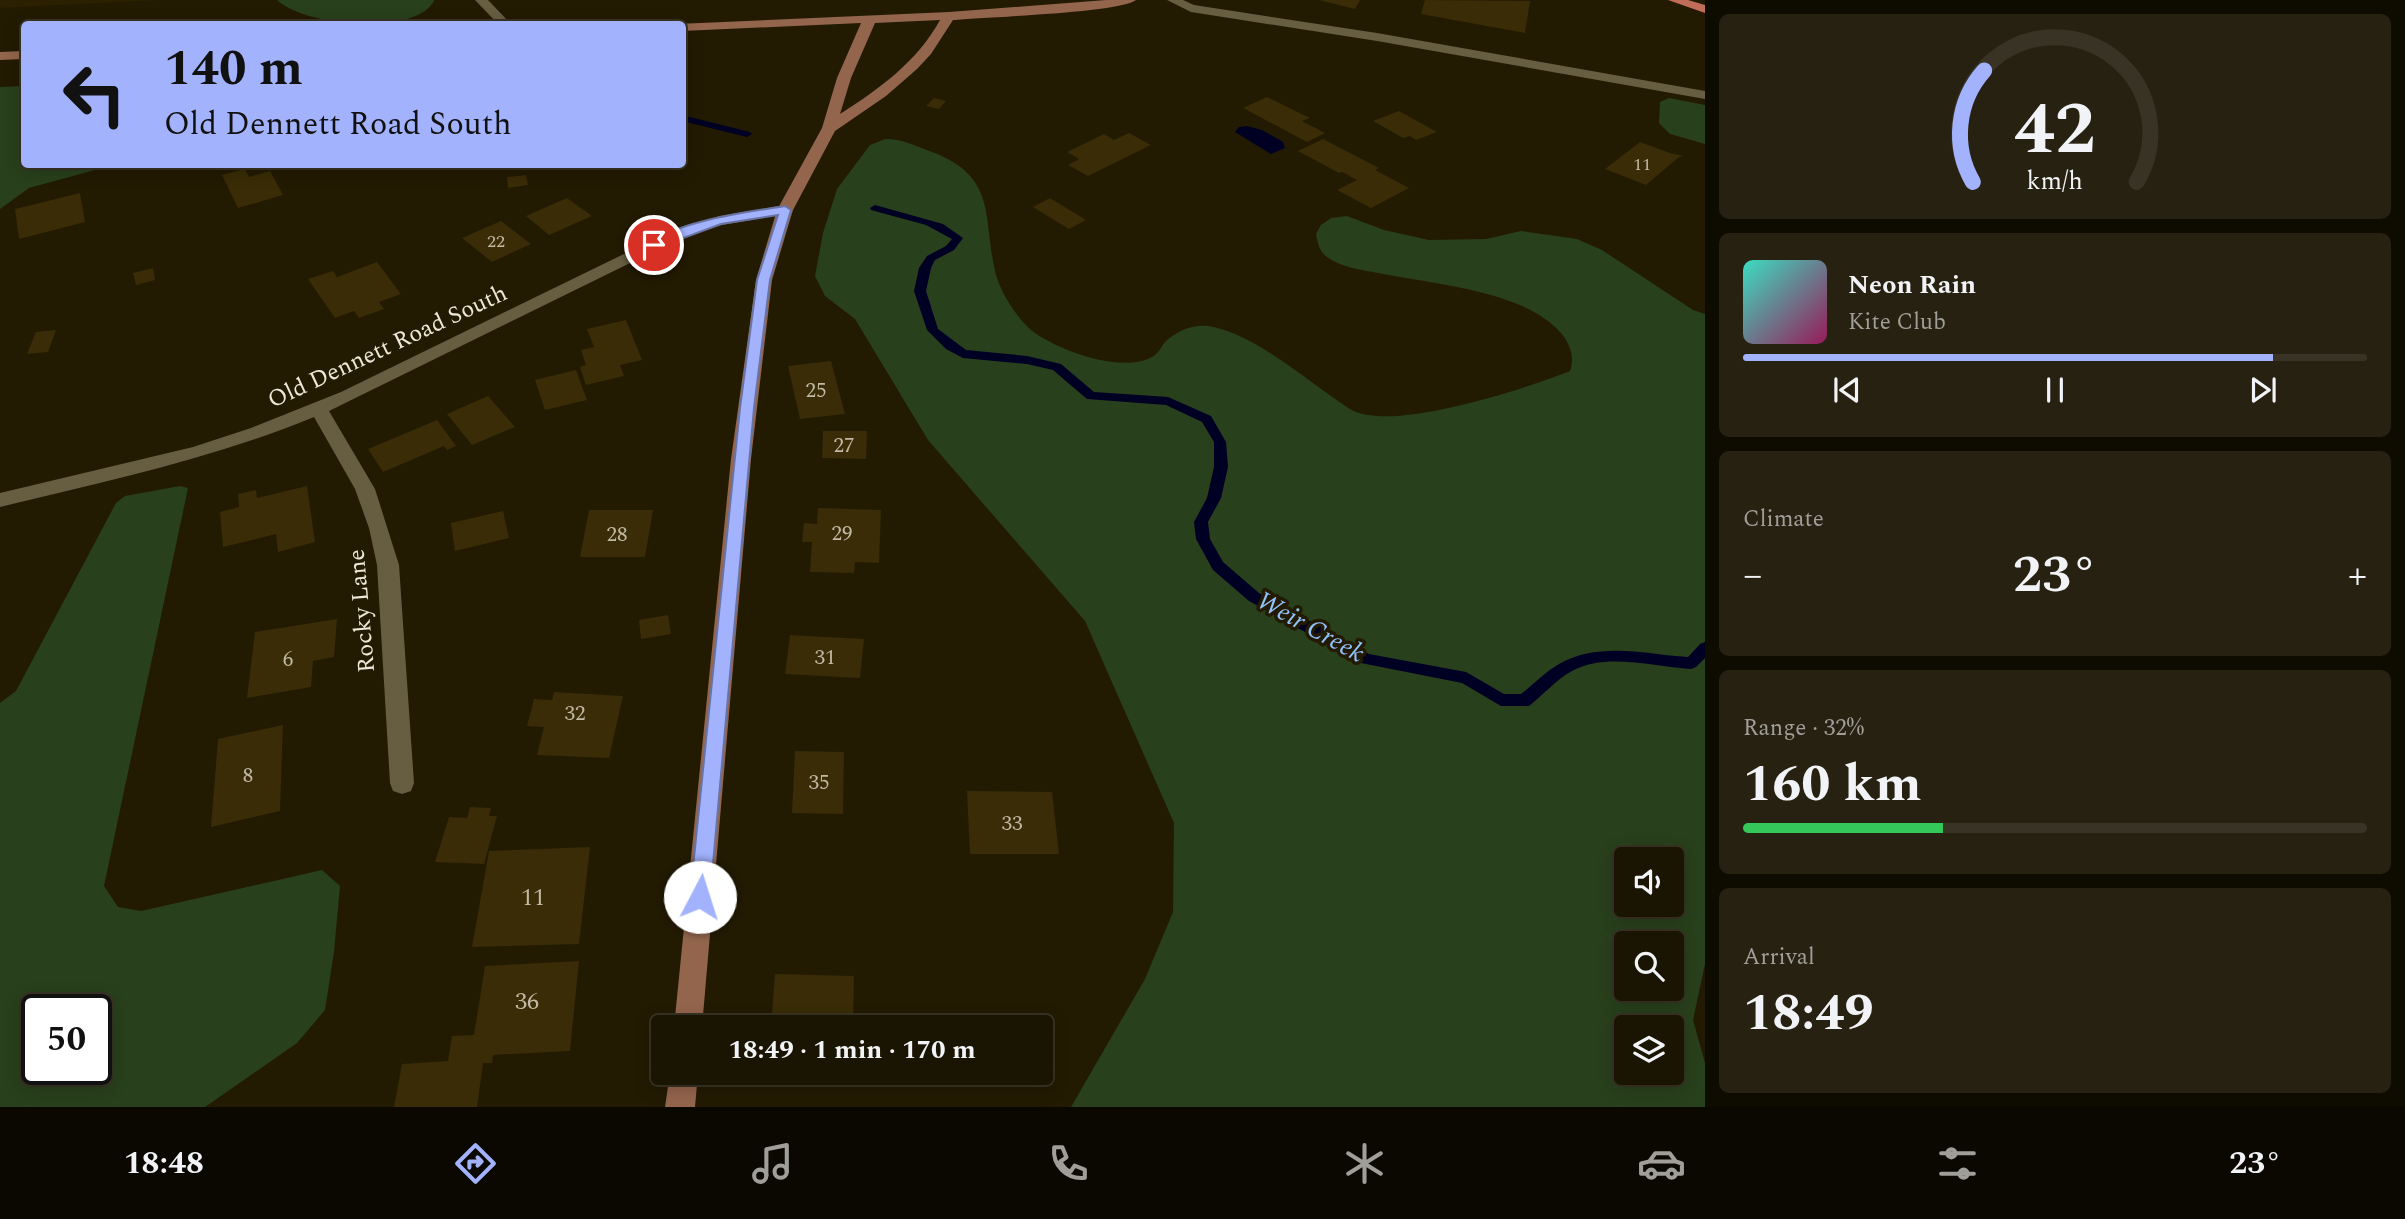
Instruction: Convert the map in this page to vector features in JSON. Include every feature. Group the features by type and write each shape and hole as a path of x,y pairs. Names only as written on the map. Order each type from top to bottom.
{"main road":[{"path":"686,27 949,16 1091,6 1130,0"},
{"path":"1674,0 1705,9"},
{"path":"829,128 878,96 910,69 942,31 949,16"},
{"path":"689,1015 747,408 764,280 785,210 829,128 844,78 870,20"},
{"path":"0,55 21,54"},
{"path":"680,1107 683,1085"}],"street":[{"path":"481,0 502,21"},
{"path":"1173,0 1191,8 1377,37 1705,95"},
{"name":"Old Dennett Road South","path":"0,500 196,453 258,433 359,391 675,235 719,221 785,210"},
{"name":"Rocky Lane","path":"317,407 365,489 379,528 388,565 402,783"}],"shaded area":[{"path":"0,0 161,0 0,8"}],"green space":[{"path":"277,0 434,0 423,12 398,21 333,21 291,9"},
{"path":"21,86 21,168 102,168 29,188 0,209 0,87"},
{"path":"1669,98 1705,105 1705,144 1670,134 1659,123 1660,102"},
{"path":"885,139 904,142 935,153 955,163 978,187 984,202 995,271 1000,286 1020,318 1042,338 1092,358 1127,363 1142,361 1155,355 1169,338 1179,332 1191,327 1208,326 1245,338 1350,409 1369,415 1395,416 1425,412 1523,388 1570,371 1572,355 1560,332 1544,318 1523,307 1475,291 1358,269 1332,260 1324,255 1316,234 1321,225 1331,218 1347,216 1384,230 1429,240 1486,239 1521,231 1577,239 1602,250 1693,310 1705,314 1705,964 1693,1020 1705,1063 1705,1107 1071,1107 1145,979 1173,912 1174,823 1085,621 928,440 855,319 825,296 815,276 823,233 837,189 870,145"},
{"path":"180,486 188,488 104,886 118,907 141,911 322,870 340,886 325,1010 297,1043 205,1107 0,1107 0,703 16,691 116,503 125,496"}],"water":[{"path":"1239,127 1262,130 1283,142 1285,148 1271,154 1235,132"}],"building":[{"path":"1319,0 1360,0 1355,9"},
{"path":"1425,0 1530,1 1525,33 1421,14"},
{"path":"1267,97 1310,118 1302,121 1325,133 1307,142 1243,108"},
{"path":"934,98 946,101 939,109 926,106"},
{"path":"1399,111 1437,132 1416,140 1410,136 1403,138 1373,121"},
{"path":"1129,133 1151,145 1088,176 1068,165 1079,159 1067,152 1104,134 1114,140"},
{"path":"1323,139 1379,168 1375,170 1409,188 1371,208 1337,190 1357,180 1298,151"},
{"path":"1640,142 1684,156 1679,157 1646,185 1605,169"},
{"path":"245,169 249,177 270,171 283,195 238,208 222,175"},
{"path":"526,175 528,185 508,188 507,177"},
{"path":"80,193 85,222 19,239 15,209"},
{"path":"567,198 592,216 549,235 526,216"},
{"path":"1050,198 1086,220 1069,229 1033,207"},
{"path":"501,221 531,244 492,262 462,238"},
{"path":"377,262 401,294 379,302 384,309 359,318 354,311 335,318 308,279 333,271 337,277"},
{"path":"153,268 155,280 136,285 133,273"},
{"path":"626,320 642,360 620,365 624,376 586,385 580,367 586,365 581,350 594,347 587,329"},
{"path":"56,330 48,352 27,354 36,332"},
{"path":"831,361 845,414 800,419 788,366"},
{"path":"576,370 587,400 545,410 535,380"},
{"path":"488,396 515,427 472,445 447,414"},
{"path":"437,420 456,446 447,450 444,446 383,472 368,449"},
{"path":"823,431 867,431 866,459 822,458"},
{"path":"307,486 315,542 278,552 276,534 223,547 220,512 239,507 238,494 256,490 257,498"},
{"path":"818,508 881,510 879,563 855,562 854,573 810,572 812,542 802,542 804,523 817,524"},
{"path":"589,510 653,510 645,557 580,557"},
{"path":"503,511 509,538 455,551 451,523"},
{"path":"668,615 671,634 641,639 639,620"},
{"path":"337,619 334,657 313,661 311,687 247,698 255,632"},
{"path":"790,635 864,639 860,678 785,674"},
{"path":"554,692 623,696 609,758 537,755 544,727 527,726 534,699 552,700"},
{"path":"283,725 280,811 211,827 218,739"},
{"path":"795,751 844,752 843,814 792,813"},
{"path":"967,791 1052,792 1059,854 970,854"},
{"path":"470,807 491,808 489,816 497,816 484,864 435,862 449,817 467,818"},
{"path":"590,847 579,944 472,947 489,851"},
{"path":"579,961 570,1051 493,1055 492,1063 483,1063 477,1107 394,1107 402,1064 448,1061 452,1036 474,1035 485,966"},
{"path":"775,974 854,976 853,1015 772,1015"}],"waterway":[{"name":"Weir Creek","path":"686,119 747,134"},
{"name":"Weir Creek","path":"875,208 939,226 958,238 950,248 931,258 925,268 920,291 933,330 950,346 963,354 1027,360 1057,367 1091,396 1168,401 1207,419 1220,442 1221,467 1214,498 1201,522 1203,539 1218,566 1254,597 1366,659 1466,678 1501,700 1524,701 1559,671 1586,659 1616,656 1691,663 1705,648"}],"route":[{"path":"654,245 675,235 719,221 785,210 764,280 747,408 700,897"}]}
